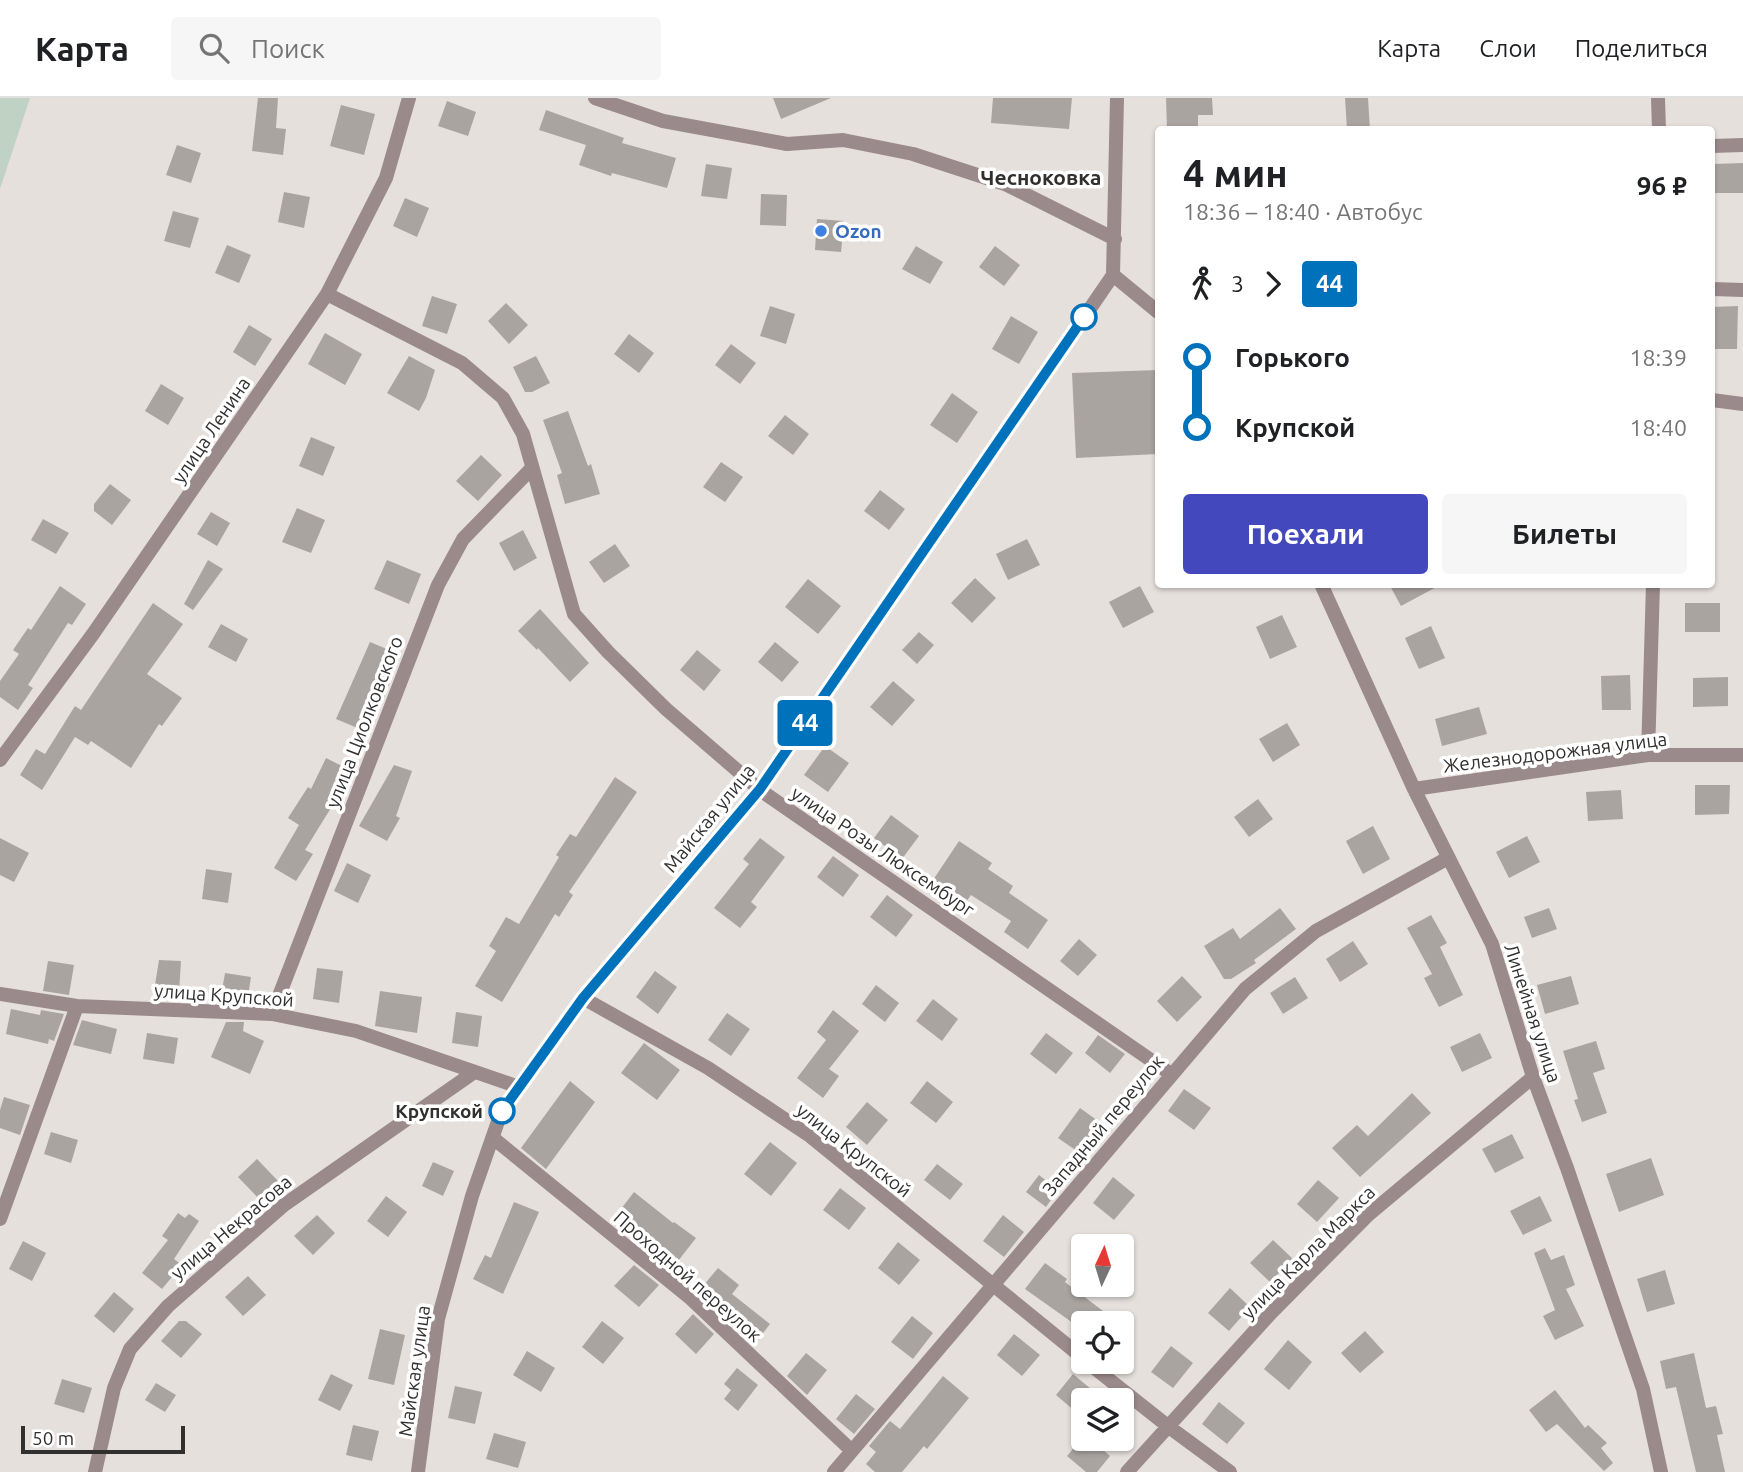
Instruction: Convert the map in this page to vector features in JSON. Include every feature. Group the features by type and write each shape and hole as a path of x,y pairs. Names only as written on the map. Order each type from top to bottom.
{"street":[{"name":"улица Ленина","path":"0,760 93,634 327,294 386,178 409,98"},
{"path":"595,98 663,121 787,144 843,141 913,154 1004,184 1115,239"},
{"path":"1117,98 1113,275 1155,310"},
{"path":"1658,98 1659,126"},
{"path":"1715,146 1743,145"},
{"name":"Майская улица","path":"418,1472 438,1319 472,1196 502,1111 583,998 760,789 1113,275"},
{"path":"1715,289 1743,290"},
{"name":"улица Розы Люксембург","path":"327,294 463,363 503,398 523,434 574,614 666,709 760,789 1171,1074"},
{"path":"1715,400 1743,404"},
{"name":"улица Циолковского","path":"272,1014 438,585 463,539 532,468"},
{"name":"Линейная улица","path":"1323,588 1414,789 1492,944 1532,1077 1567,1168 1643,1389 1661,1472"},
{"path":"1648,755 1653,588"},
{"name":"Железнодорожная улица","path":"1414,789 1648,755 1743,755"},
{"name":"Западный переулок","path":"834,1472 1245,989 1316,931 1448,858"},
{"name":"улица Крупской","path":"0,994 77,1006 272,1014 356,1031 519,1087"},
{"name":"улица Крупской","path":"583,998 708,1068 810,1136 1071,1349"},
{"path":"0,1219 77,1006"},
{"name":"улица Некрасова","path":"94,1472 114,1388 130,1349 168,1306 284,1205 473,1073"},
{"name":"улица Карла Маркса","path":"1127,1472 1270,1314 1367,1216 1532,1077"},
{"name":"Проходной переулок","path":"492,1138 689,1297 852,1451"},
{"name":"улица Крупской","path":"1103,1374 1230,1472"}],"green space":[{"path":"0,98 30,98 0,189"}],"building":[{"path":"258,98 278,98 276,128 286,129 283,155 252,151"},
{"path":"773,98 831,98 781,119"},
{"path":"993,98 1072,98 1069,129 991,123"},
{"path":"1166,98 1212,98 1213,115 1198,115 1198,126 1167,126"},
{"path":"1345,98 1368,98 1370,126 1347,126"},
{"path":"447,101 476,112 468,136 438,126"},
{"path":"341,105 375,114 364,155 330,146"},
{"path":"546,110 624,138 622,143 676,158 667,188 612,173 611,176 579,165 586,145 539,130"},
{"path":"177,145 201,153 191,183 166,175"},
{"path":"1743,163 1743,193 1715,193 1715,164"},
{"path":"706,164 732,168 727,199 701,196"},
{"path":"284,192 310,197 304,228 278,222"},
{"path":"761,194 787,195 786,226 760,225"},
{"path":"405,198 429,208 417,237 393,226"},
{"path":"173,211 199,218 190,248 164,241"},
{"path":"817,219 844,221 841,252 815,250"},
{"path":"227,245 251,255 239,283 215,273"},
{"path":"916,246 943,262 930,284 902,269"},
{"path":"995,246 1020,265 1004,286 979,267"},
{"path":"432,296 457,304 447,334 422,326"},
{"path":"506,303 528,325 509,344 488,321"},
{"path":"770,306 795,314 786,344 760,336"},
{"path":"1738,306 1737,349 1715,349 1715,307"},
{"path":"1011,316 1038,332 1019,364 992,349"},
{"path":"249,325 272,339 255,366 233,352"},
{"path":"325,333 362,354 345,385 308,364"},
{"path":"629,334 654,353 639,373 614,354"},
{"path":"731,344 756,363 740,384 715,365"},
{"path":"409,356 435,370 419,411 387,393"},
{"path":"536,356 550,383 532,392 525,392 513,367"},
{"path":"1155,370 1155,454 1076,458 1072,373"},
{"path":"161,384 184,398 168,425 145,411"},
{"path":"952,393 978,412 957,443 930,425"},
{"path":"568,411 588,466 591,464 600,494 565,504 557,475 562,473 543,420"},
{"path":"785,415 809,434 793,455 768,436"},
{"path":"311,437 335,447 323,476 299,466"},
{"path":"481,455 502,475 478,501 456,481"},
{"path":"721,462 743,477 725,502 703,487"},
{"path":"110,484 131,500 112,525 94,511 94,504"},
{"path":"880,490 905,509 889,530 864,511"},
{"path":"297,508 325,520 311,553 282,542"},
{"path":"211,512 230,523 217,546 197,534"},
{"path":"43,519 69,533 56,554 31,540"},
{"path":"523,530 537,558 514,571 499,543"},
{"path":"1027,539 1040,565 1008,580 996,554"},
{"path":"615,544 630,566 604,583 589,562"},
{"path":"208,560 223,569 193,610 184,604"},
{"path":"387,560 421,574 409,604 374,589"},
{"path":"975,578 996,598 972,623 951,603"},
{"path":"808,579 841,606 818,634 785,607"},
{"path":"60,586 86,604 72,625 68,623 28,685 33,688 18,710 0,697 0,681 19,654 13,650 28,628 31,630"},
{"path":"1140,586 1154,612 1123,628 1109,602"},
{"path":"1391,588 1435,588 1401,606"},
{"path":"153,603 183,624 147,674 182,698 162,726 159,724 131,768 91,741 88,745 75,737 42,790 20,775 36,749 45,754 75,706 81,710"},
{"path":"1685,603 1720,603 1720,632 1685,632"},
{"path":"540,609 589,663 570,682 518,631"},
{"path":"1282,615 1297,647 1270,659 1256,627"},
{"path":"221,624 248,639 236,662 208,647"},
{"path":"1431,626 1445,658 1419,669 1405,638"},
{"path":"919,632 934,645 917,664 902,650"},
{"path":"370,642 394,652 384,676 391,679 380,708 375,706 365,731 336,719"},
{"path":"775,642 799,662 782,682 758,662"},
{"path":"697,650 721,670 704,691 680,670"},
{"path":"1630,675 1631,710 1602,710 1601,676"},
{"path":"1728,677 1728,706 1693,707 1693,678"},
{"path":"893,681 915,700 892,726 870,707"},
{"path":"1479,707 1487,734 1442,746 1435,719"},
{"path":"1287,723 1300,745 1273,762 1259,739"},
{"path":"825,746 849,763 828,792 804,775"},
{"path":"326,758 348,769 332,802 334,803 305,850 313,854 296,881 274,868 299,825 288,818 308,787 311,789"},
{"path":"394,765 412,771 396,816 400,818 387,841 359,826"},
{"path":"615,777 637,792 569,892 573,895 559,917 555,914 502,1002 475,986 496,951 489,946 506,917 519,924 559,857 556,855 570,834 576,837"},
{"path":"1695,785 1730,785 1729,814 1695,815"},
{"path":"1621,790 1623,819 1588,821 1586,792"},
{"path":"1258,799 1273,819 1249,837 1234,817"},
{"path":"891,815 919,836 902,859 874,838"},
{"path":"1373,826 1390,859 1363,874 1346,841"},
{"path":"1527,836 1540,862 1509,878 1496,852"},
{"path":"0,838 29,853 14,882 0,875"},
{"path":"760,838 785,857 751,902 757,907 740,928 714,908 749,864 743,859"},
{"path":"959,841 992,863 988,869 1013,886 1009,893 1048,920 1028,949 1004,932 1011,921 971,895 966,902 933,880"},
{"path":"833,856 859,875 843,897 817,877"},
{"path":"347,863 371,875 358,903 334,891"},
{"path":"206,869 232,873 228,903 202,899"},
{"path":"887,895 913,915 896,937 870,917"},
{"path":"1280,908 1296,929 1254,960 1256,963 1231,979 1224,979 1204,946 1233,928 1240,939"},
{"path":"1549,908 1557,929 1532,938 1524,917"},
{"path":"1431,915 1447,943 1440,947 1463,995 1439,1007 1424,978 1432,974 1407,928"},
{"path":"1079,939 1097,955 1078,976 1060,961"},
{"path":"1353,941 1368,964 1340,982 1326,959"},
{"path":"159,960 181,961 179,993 154,991"},
{"path":"48,961 74,965 69,995 43,991"},
{"path":"317,968 343,971 339,1003 313,999"},
{"path":"655,971 677,987 658,1014 636,997"},
{"path":"225,973 251,977 247,1003 220,1002"},
{"path":"1182,976 1202,997 1177,1022 1157,1001"},
{"path":"1571,976 1579,1004 1545,1014 1537,985"},
{"path":"1295,977 1308,998 1283,1014 1270,993"},
{"path":"876,985 899,1003 885,1022 862,1004"},
{"path":"380,991 422,997 417,1033 375,1026"},
{"path":"933,999 958,1019 942,1041 916,1021"},
{"path":"11,1009 40,1015 41,1010 64,1014 54,1041 49,1039 48,1044 6,1034"},
{"path":"833,1010 859,1031 829,1069 839,1076 823,1098 797,1078 826,1040 817,1032"},
{"path":"456,1012 482,1016 478,1047 452,1043"},
{"path":"727,1013 750,1029 731,1056 708,1040"},
{"path":"82,1020 117,1029 111,1054 73,1045"},
{"path":"226,1022 244,1022 243,1031 264,1041 250,1074 211,1057"},
{"path":"147,1033 178,1038 174,1064 143,1059"},
{"path":"1046,1033 1073,1053 1056,1074 1030,1054"},
{"path":"1480,1033 1492,1058 1462,1072 1450,1047"},
{"path":"1098,1035 1125,1054 1110,1073 1085,1053"},
{"path":"1596,1041 1605,1069 1593,1073 1607,1113 1582,1122 1563,1051"},
{"path":"644,1043 680,1070 657,1100 621,1073"},
{"path":"570,1081 595,1102 546,1169 521,1148"},
{"path":"927,1081 953,1102 936,1123 910,1103"},
{"path":"1184,1089 1211,1108 1194,1130 1168,1111"},
{"path":"1412,1093 1431,1113 1360,1177 1332,1148 1357,1125 1368,1136"},
{"path":"4,1097 30,1105 20,1135 0,1128 0,1110"},
{"path":"867,1102 888,1120 867,1145 846,1127"},
{"path":"1080,1108 1105,1126 1084,1156 1058,1138"},
{"path":"51,1132 78,1140 71,1163 44,1154"},
{"path":"1512,1134 1524,1158 1495,1173 1482,1149"},
{"path":"770,1142 797,1163 771,1196 744,1174"},
{"path":"1651,1158 1664,1195 1619,1212 1606,1174"},
{"path":"257,1159 279,1182 260,1200 238,1177"},
{"path":"433,1162 454,1171 443,1196 422,1186"},
{"path":"937,1164 963,1184 950,1200 924,1180"},
{"path":"1039,1175 1058,1190 1046,1207 1026,1192"},
{"path":"1113,1177 1135,1195 1114,1220 1093,1203"},
{"path":"1318,1180 1339,1198 1317,1222 1297,1204"},
{"path":"840,1188 866,1208 849,1230 823,1210"},
{"path":"634,1192 696,1238 671,1270 647,1250 650,1247 614,1218"},
{"path":"386,1196 407,1212 388,1237 367,1221"},
{"path":"1540,1196 1552,1221 1523,1235 1510,1211"},
{"path":"514,1202 539,1212 503,1294 473,1279 485,1255 491,1258"},
{"path":"178,1213 185,1218 189,1214 199,1221 174,1259 182,1265 162,1289 142,1273 168,1240 162,1236"},
{"path":"317,1215 335,1233 313,1255 294,1236"},
{"path":"1003,1215 1024,1232 1004,1257 983,1241"},
{"path":"1273,1240 1293,1259 1270,1282 1250,1263"},
{"path":"23,1241 46,1253 32,1281 9,1269"},
{"path":"898,1242 920,1260 899,1285 878,1268"},
{"path":"1545,1248 1551,1260 1564,1255 1575,1285 1566,1289 1584,1326 1555,1340 1543,1316 1555,1310 1534,1253"},
{"path":"1045,1263 1067,1279 1065,1282 1071,1287 1071,1297 1085,1297 1103,1311 1071,1311 1071,1322 1025,1289"},
{"path":"634,1265 659,1285 639,1307 614,1286"},
{"path":"718,1268 739,1285 732,1294 770,1324 754,1345 698,1292"},
{"path":"1665,1270 1675,1304 1647,1312 1637,1279"},
{"path":"248,1276 266,1295 243,1316 225,1297"},
{"path":"1230,1288 1250,1307 1229,1331 1208,1313"},
{"path":"114,1292 134,1309 114,1333 94,1316"},
{"path":"693,1314 714,1334 696,1354 675,1334"},
{"path":"912,1316 933,1333 913,1359 891,1342"},
{"path":"179,1321 186,1321 202,1334 181,1358 161,1341"},
{"path":"602,1321 624,1338 603,1364 582,1347"},
{"path":"380,1329 405,1335 394,1385 368,1379"},
{"path":"1365,1331 1384,1352 1360,1373 1341,1353"},
{"path":"1014,1334 1040,1355 1022,1376 997,1355"},
{"path":"1288,1340 1312,1362 1289,1390 1264,1369"},
{"path":"1171,1346 1193,1363 1173,1388 1151,1372"},
{"path":"527,1351 555,1368 541,1392 513,1375"},
{"path":"806,1353 827,1370 807,1395 787,1376"},
{"path":"1694,1353 1706,1408 1716,1406 1723,1434 1717,1435 1725,1472 1696,1472 1676,1387 1666,1389 1660,1361"},
{"path":"737,1368 758,1385 738,1411 724,1399 731,1390 724,1384"},
{"path":"331,1374 353,1385 340,1411 318,1400"},
{"path":"1073,1374 1090,1388 1071,1388 1071,1408 1056,1395"},
{"path":"943,1376 969,1398 927,1449 924,1446 902,1472 875,1472 866,1464 876,1452 869,1446 890,1421 900,1429"},
{"path":"62,1379 92,1388 84,1413 54,1404"},
{"path":"156,1383 176,1395 165,1412 145,1400"},
{"path":"455,1386 482,1392 475,1424 448,1418"},
{"path":"1555,1390 1585,1428 1588,1425 1607,1443 1601,1448 1613,1463 1604,1471 1557,1424 1546,1432 1529,1410"},
{"path":"856,1394 875,1409 854,1434 836,1419"},
{"path":"1219,1402 1245,1423 1227,1444 1202,1424"},
{"path":"353,1425 379,1431 372,1461 346,1455"},
{"path":"494,1433 526,1442 518,1468 486,1459"},
{"path":"1071,1451 1104,1451 1110,1456 1097,1472 1086,1472 1067,1456"}],"bus line":[{"name":"44","path":"502,1111 583,998 760,789 1084,317"}],"place":[{"name":"Ozon","path":"821,231"},
{"name":"Крупской","path":"502,1111"}],"district":[{"name":"Чесноковка","path":"1041,177"}]}
